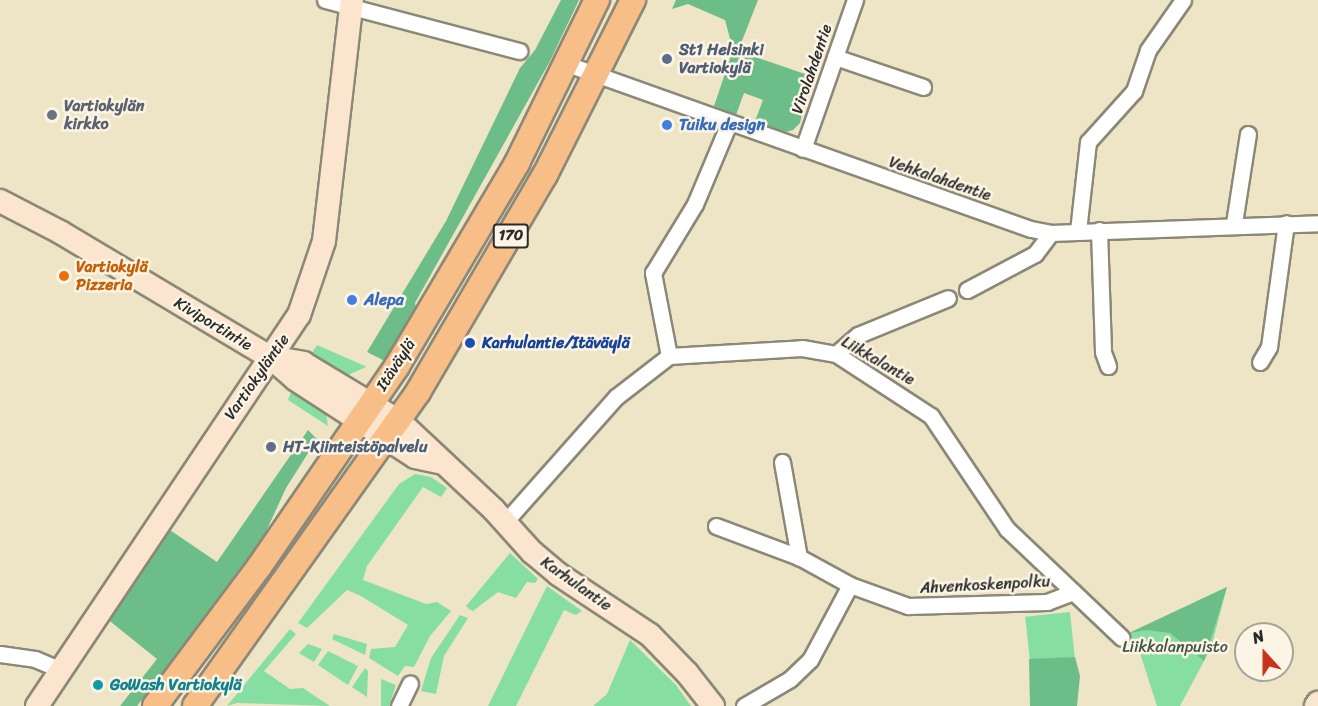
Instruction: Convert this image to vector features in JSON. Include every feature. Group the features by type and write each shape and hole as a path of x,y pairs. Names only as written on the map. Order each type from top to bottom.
{"main road":[{"name":"Itäväylä","path":"155,706 259,567 366,410 478,230 567,64 597,0"},
{"name":"Itäväylä","path":"195,706 393,429 484,284 597,75 633,0"},
{"name":"Vartiokyläntie","path":"37,706 299,315 324,241 351,4"},
{"name":"Kiviportintie","path":"0,201 60,232 270,357 295,379 366,410"},
{"name":"Karhulantie","path":"366,410 393,429 430,448 439,462 558,574 650,635 687,673 713,706"}],"street":[{"path":"325,0 351,4 519,51"},
{"name":"Virolahdentie","path":"803,149 855,0"},
{"path":"1077,231 1088,142 1129,98 1148,50 1184,0"},
{"path":"835,57 922,87"},
{"name":"Vehkalahdentie","path":"567,64 1031,230 1050,232 1234,223 1318,223"},
{"path":"505,522 616,397 669,356 653,273 694,204 729,123"},
{"path":"1234,223 1248,134"},
{"path":"1260,362 1269,347 1286,223"},
{"path":"1099,230 1103,352 1108,366"},
{"path":"967,290 1035,254 1050,232"},
{"path":"836,354 858,335 948,298"},
{"name":"Liikkalantie","path":"669,356 802,348 836,354 931,416 1007,529 1122,639"},
{"path":"782,462 799,557"},
{"name":"Ahvenkoskenpolku","path":"716,526 799,557 850,585 897,603 922,608 1047,602 1074,592"},
{"path":"744,706 790,679 810,660 850,585"},
{"path":"0,654 35,659 61,670"},
{"path":"399,706 410,683"}],"green space":[{"path":"561,0 579,0 550,61 415,303 417,312 387,362 367,352 446,221 520,68 535,50"},
{"path":"676,0 758,0 738,51 811,76 800,123 793,130 786,132 755,121 763,100 744,93 736,115 714,106 733,50 725,20 688,4 672,9"},
{"path":"317,345 366,367 348,375 310,356"},
{"path":"293,387 325,407 328,426 288,400"},
{"path":"308,430 317,439 286,488 264,536 137,706 120,706 157,659 106,618 167,528 217,562"},
{"path":"415,474 431,477 447,488 441,497 423,487 367,566 363,580 426,604 437,602 451,611 430,636 414,667 405,666 398,676 369,658 371,649 395,647 408,625 361,596 347,590 307,628 298,623 399,484"},
{"path":"510,553 538,579 535,583 527,582 516,598 498,592 473,611 469,609 466,606"},
{"path":"547,586 582,611 576,615 564,610 516,706 488,706"},
{"name":"Liikkalanpuisto","path":"1227,587 1211,648 1180,706 1157,706 1140,653 1129,633"},
{"path":"1227,587 1204,661 1170,633 1147,630 1129,633"},
{"path":"1070,612 1075,657 1030,661 1025,617"},
{"path":"460,615 468,618 444,656 436,694 421,691 431,658"},
{"path":"290,629 296,634 264,671 290,689 303,688 330,706 237,703 227,706"},
{"path":"334,634 367,644 365,655 332,639"},
{"path":"630,640 676,685 691,706 593,706 607,694"},
{"path":"308,644 322,649 314,662 299,653"},
{"path":"328,651 358,666 348,685 318,665"},
{"path":"1075,657 1080,676 1077,706 1030,706 1029,659"},
{"path":"365,668 368,671 367,697 352,687"},
{"path":"381,679 396,685 389,706 381,706"}],"place":[{"name":"St1 Helsinki Vartiokylä","path":"667,59"},
{"name":"Vartiokylän kirkko","path":"52,115"},
{"name":"Tuiku design","path":"667,125"},
{"name":"Vartiokylä Pizzeria","path":"64,276"},
{"name":"Alepa","path":"352,300"},
{"name":"Karhulantie/Itäväylä","path":"470,343"},
{"name":"HT-Kiinteistöpalvelu","path":"271,447"},
{"name":"GoWash Vartiokylä","path":"98,685"}]}
